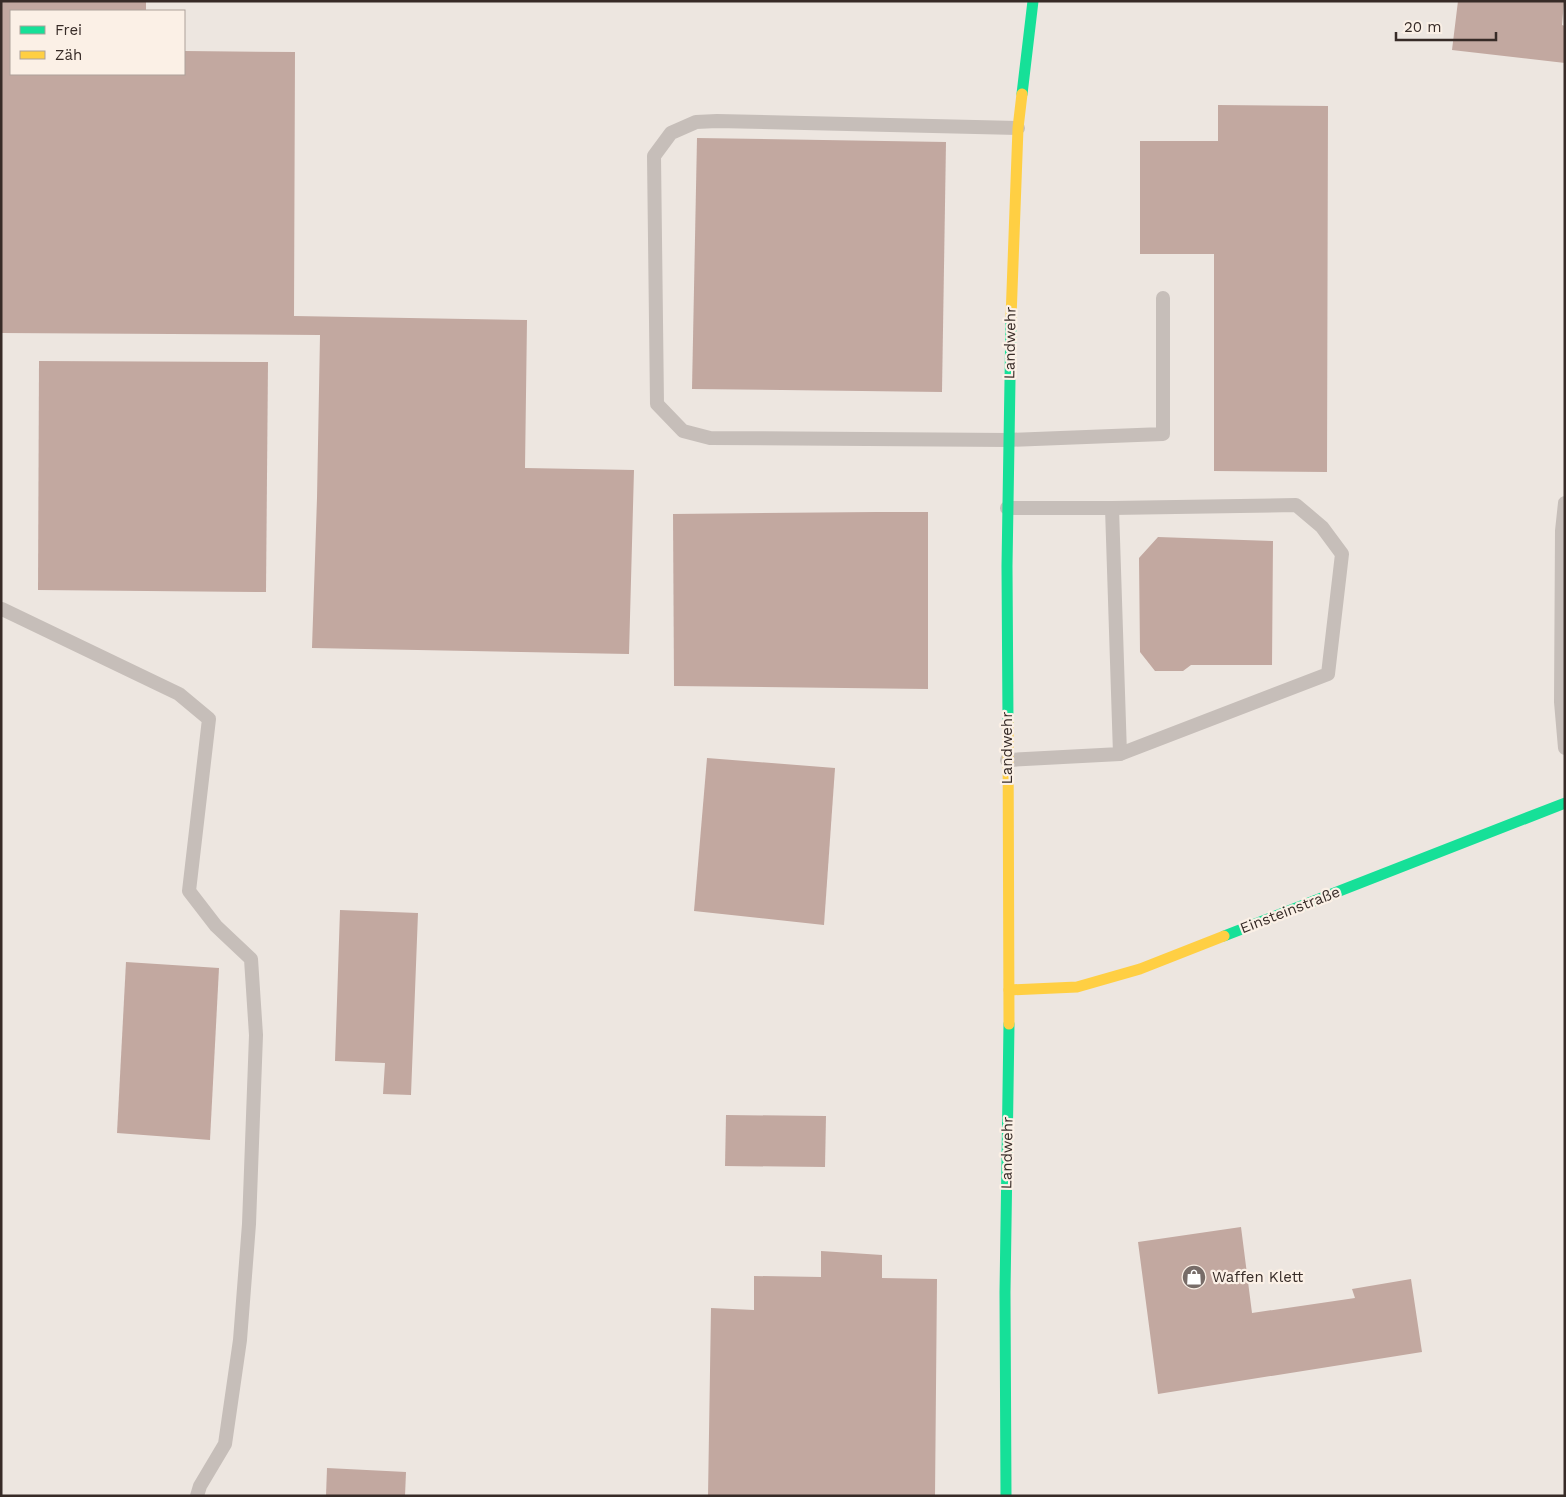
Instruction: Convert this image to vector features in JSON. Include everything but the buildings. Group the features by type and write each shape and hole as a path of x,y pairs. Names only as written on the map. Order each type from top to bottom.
{"main road":[{"name":"Landwehr","path":"1006,1496 1008,440 1018,128 1033,1"},
{"name":"Einsteinstraße","path":"1008,990 1077,987 1140,969 1565,803"}],"lane":[{"path":"1018,128 710,121 696,122 671,133 654,156 657,404 683,431 710,438 1008,440 1163,434 1163,298"},
{"path":"1565,503 1562,531 1561,702 1565,748"},
{"path":"1007,508 1296,505 1322,527 1342,554 1328,674 1120,754 1007,760"},
{"path":"1112,508 1120,754"},
{"path":"2,609 179,694 208,719 189,891 216,926 252,959 256,1035 248,1224 240,1340 225,1444 200,1486 197,1496"}],"traffic: fast":[{"path":"1022,94 1033,1"},
{"path":"1008,722 1007,566 1011,318"},
{"path":"1224,936 1565,803"},
{"path":"1006,1496 1005,1292 1009,1024"}],"traffic: slow":[{"path":"1011,318 1018,128 1022,94"},
{"path":"1008,722 1009,1024"},
{"path":"1009,990 1077,987 1140,969 1224,936"}],"place":[{"name":"Waffen Klett","path":"1194,1277"}]}
